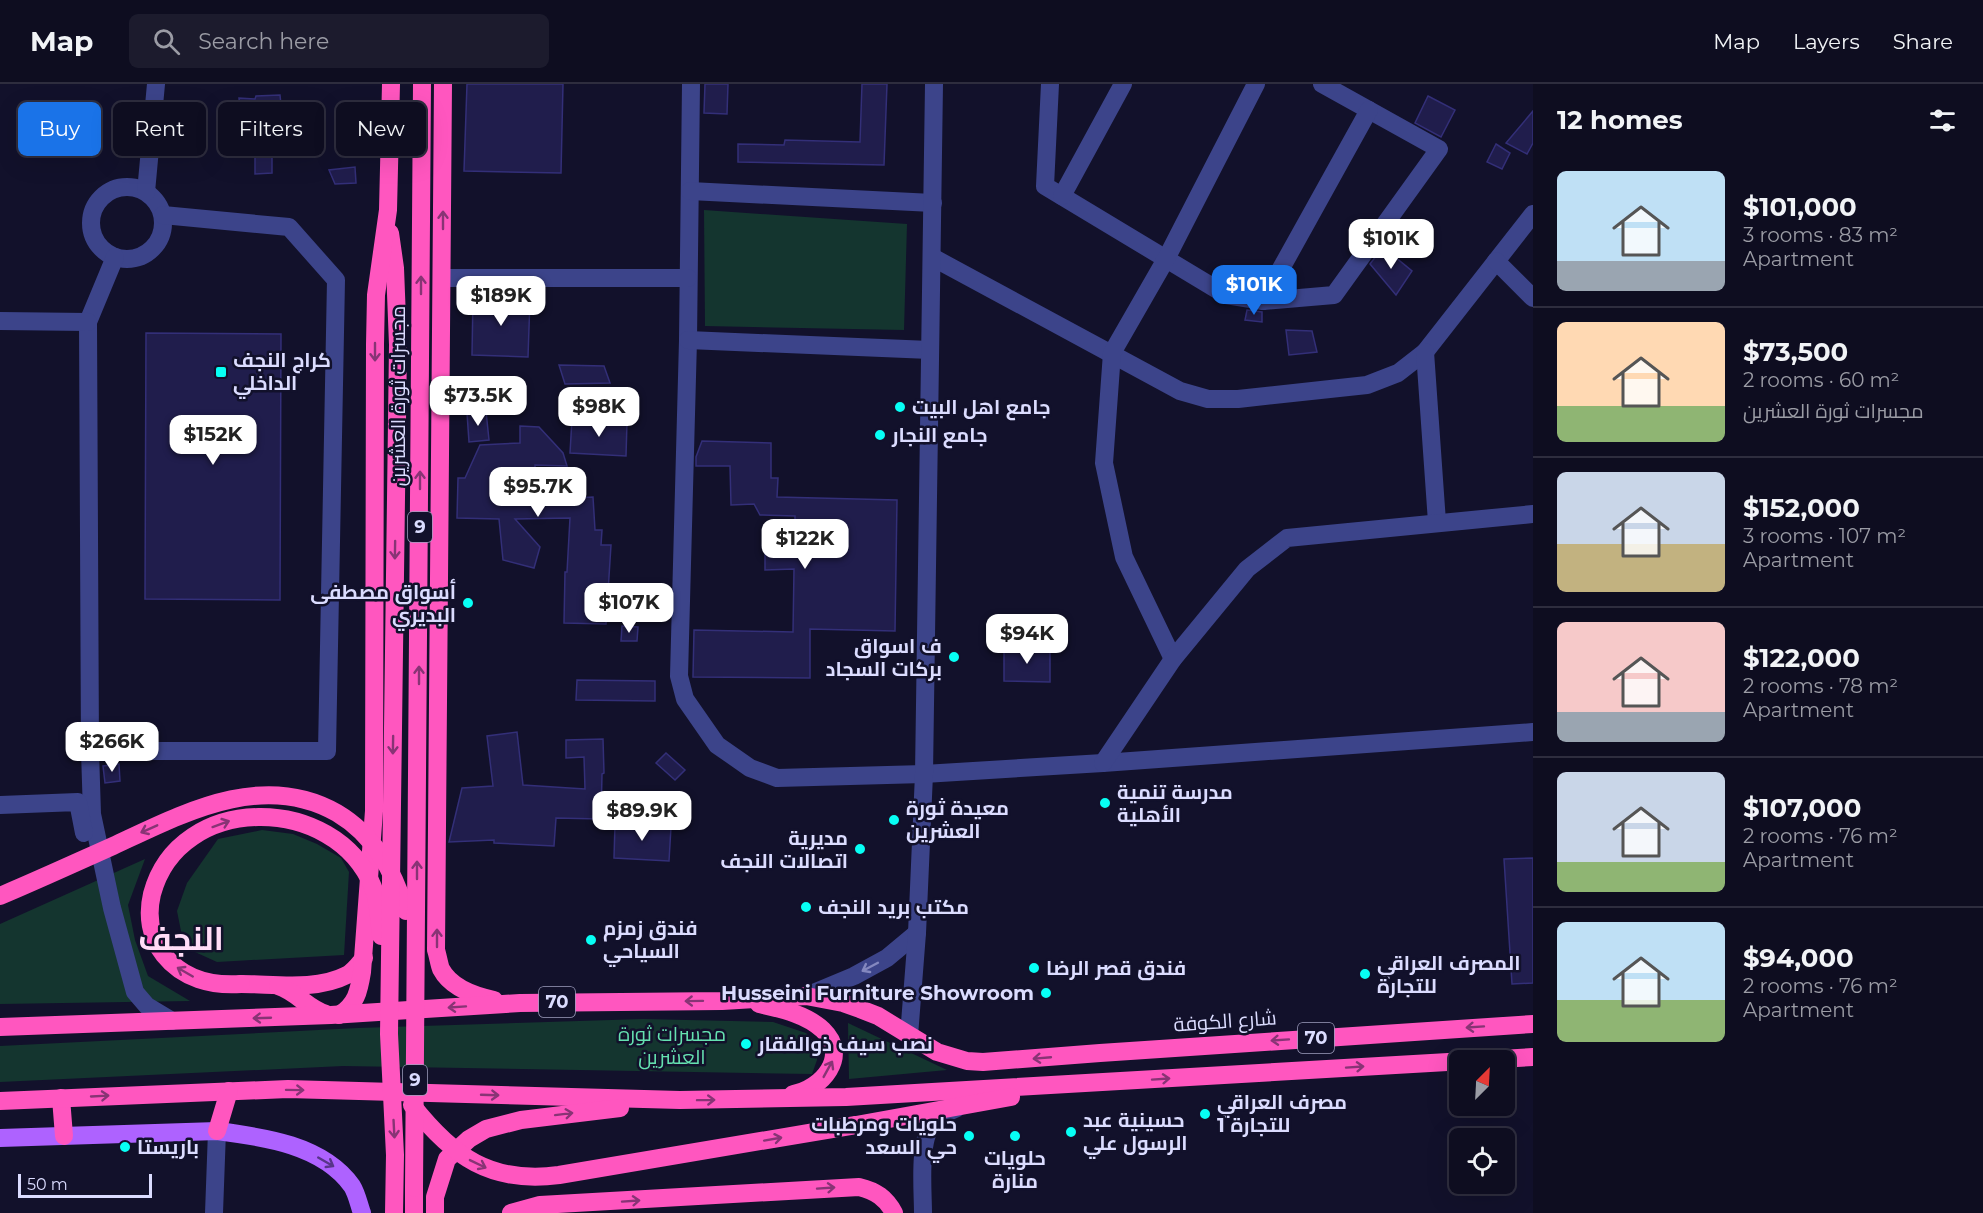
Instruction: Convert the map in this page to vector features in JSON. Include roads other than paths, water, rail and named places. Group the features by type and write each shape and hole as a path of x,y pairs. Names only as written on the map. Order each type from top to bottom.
{"highway":[{"name":"9","path":"388,210 391,84"},
{"name":"مجسرات ثورة العشرين","path":"414,1213 422,84"},
{"path":"443,84 436,950 441,969 462,989 480,997 520,1003"},
{"name":"مجسرات ثورة العشرين","path":"388,210 395,268 398,345 389,1034 395,1155 394,1213"},
{"path":"275,985 294,993 321,1013 335,1015 349,1009 356,999 364,958 374,810 375,334 377,286 388,210"},
{"path":"373,777 375,786 387,801 406,806 416,805 431,794 438,776"},
{"path":"0,896 206,806 240,797 270,794 300,797 326,807 347,819 368,836 384,859 400,892 406,911 417,971"},
{"path":"364,958 347,975 326,982 302,985 216,984 193,977 166,958 154,940 150,909 154,888 170,859 184,844 204,830 235,819 264,816 290,819 315,828 338,842 356,860 369,879 377,902 386,980 389,1034"},
{"name":"70","path":"0,1027 335,1015 520,1003 722,1000 806,996 861,1009 878,1016 909,1036"},
{"path":"722,1000 756,1003 799,1015 816,1024 830,1038 834,1058 826,1076 813,1086 798,1093 759,1099"},
{"name":"شارع الكوفة","path":"909,1036 923,1045 952,1057 983,1062 1533,1024"},
{"name":"70","path":"1515,1057 1533,1057"},
{"path":"390,1058 397,1083 431,1129 454,1150 486,1168 508,1176 539,1178 1095,1083"},
{"name":"70","path":"0,1101 288,1089 680,1100 846,1097 1449,1061"},
{"path":"217,1131 229,1091"},
{"path":"61,1098 64,1136"},
{"path":"435,1213 435,1197 447,1159 469,1139 486,1129 521,1120 680,1100"},
{"path":"511,1213 540,1205 859,1187 881,1196 894,1213"}],"main road":[{"path":"1510,1024 1533,1013"},
{"path":"1515,1058 1533,1064"},
{"path":"0,1138 217,1131 261,1138 303,1150 332,1164 354,1188 362,1213"}],"street":[{"path":"146,192 156,84"},
{"path":"691,84 680,676 685,699 717,745 750,768 777,778 924,774 1533,732"},
{"path":"909,1036 917,933 924,774 934,84"},
{"path":"1050,84 1046,186 1226,295 1263,301 1334,295 1439,149 1322,84"},
{"path":"1062,196 1123,84"},
{"path":"1173,659 1124,557 1104,463 1112,353 1166,259 1256,84"},
{"path":"1263,301 1369,110"},
{"path":"123,187 146,192 153,198 163,215 161,236 155,246 137,258 116,257 105,251 97,242 92,231 91,219 94,208 101,198 123,187"},
{"path":"690,191 933,203"},
{"path":"932,257 1180,391 1194,396 1223,400 1367,385 1398,373 1425,352 1533,214"},
{"path":"90,751 327,751 336,280 289,227 163,215"},
{"path":"116,257 88,322 92,814 112,908 135,992 147,1006 172,1021"},
{"path":"1496,261 1533,298"},
{"path":"442,278 688,278"},
{"path":"0,321 88,322"},
{"path":"688,340 930,350"},
{"path":"1425,352 1437,522"},
{"path":"1103,763 1173,659 1247,569 1287,538 1533,514"},
{"path":"0,805 78,802 92,873 104,869"},
{"path":"806,996 854,976 887,958 917,933"},
{"path":"923,1213 924,1145 927,1131 943,1114 959,1107"},
{"path":"214,1213 217,1131"}],"place":[{"name":"كراج النجف الداخلي","path":"221,372"},
{"name":"جامع اهل البيت","path":"900,407"},
{"name":"جامع النجار","path":"880,435"},
{"name":"أسواق مصطفى البديري","path":"468,603"},
{"name":"ف اسواق بركات السجاد","path":"954,657"},
{"name":"مدرسة تنمية الأهلية","path":"1105,803"},
{"name":"معيدة ثورة العشرين","path":"894,820"},
{"name":"مديرية اتصالات النجف","path":"860,849"},
{"name":"مكتب بريد النجف","path":"806,907"},
{"name":"فندق زمزم السياحي","path":"591,940"},
{"name":"فندق قصر الرضا","path":"1034,968"},
{"name":"المصرف العراقي للتجارة","path":"1365,974"},
{"name":"Husseini Furniture Showroom","path":"1046,993"},
{"name":"نصب سيف ذوالفقار","path":"746,1044"},
{"name":"مصرف العراقي للتجارة 1","path":"1205,1114"},
{"name":"حسينية عبد الرسول علي","path":"1071,1132"},
{"name":"حلويات ومرطبات حي السعد","path":"969,1136"},
{"name":"حلويات منارة","path":"1015,1136"},
{"name":"باريستا","path":"125,1147"}],"district":[{"name":"النجف","path":"181,939"}]}
